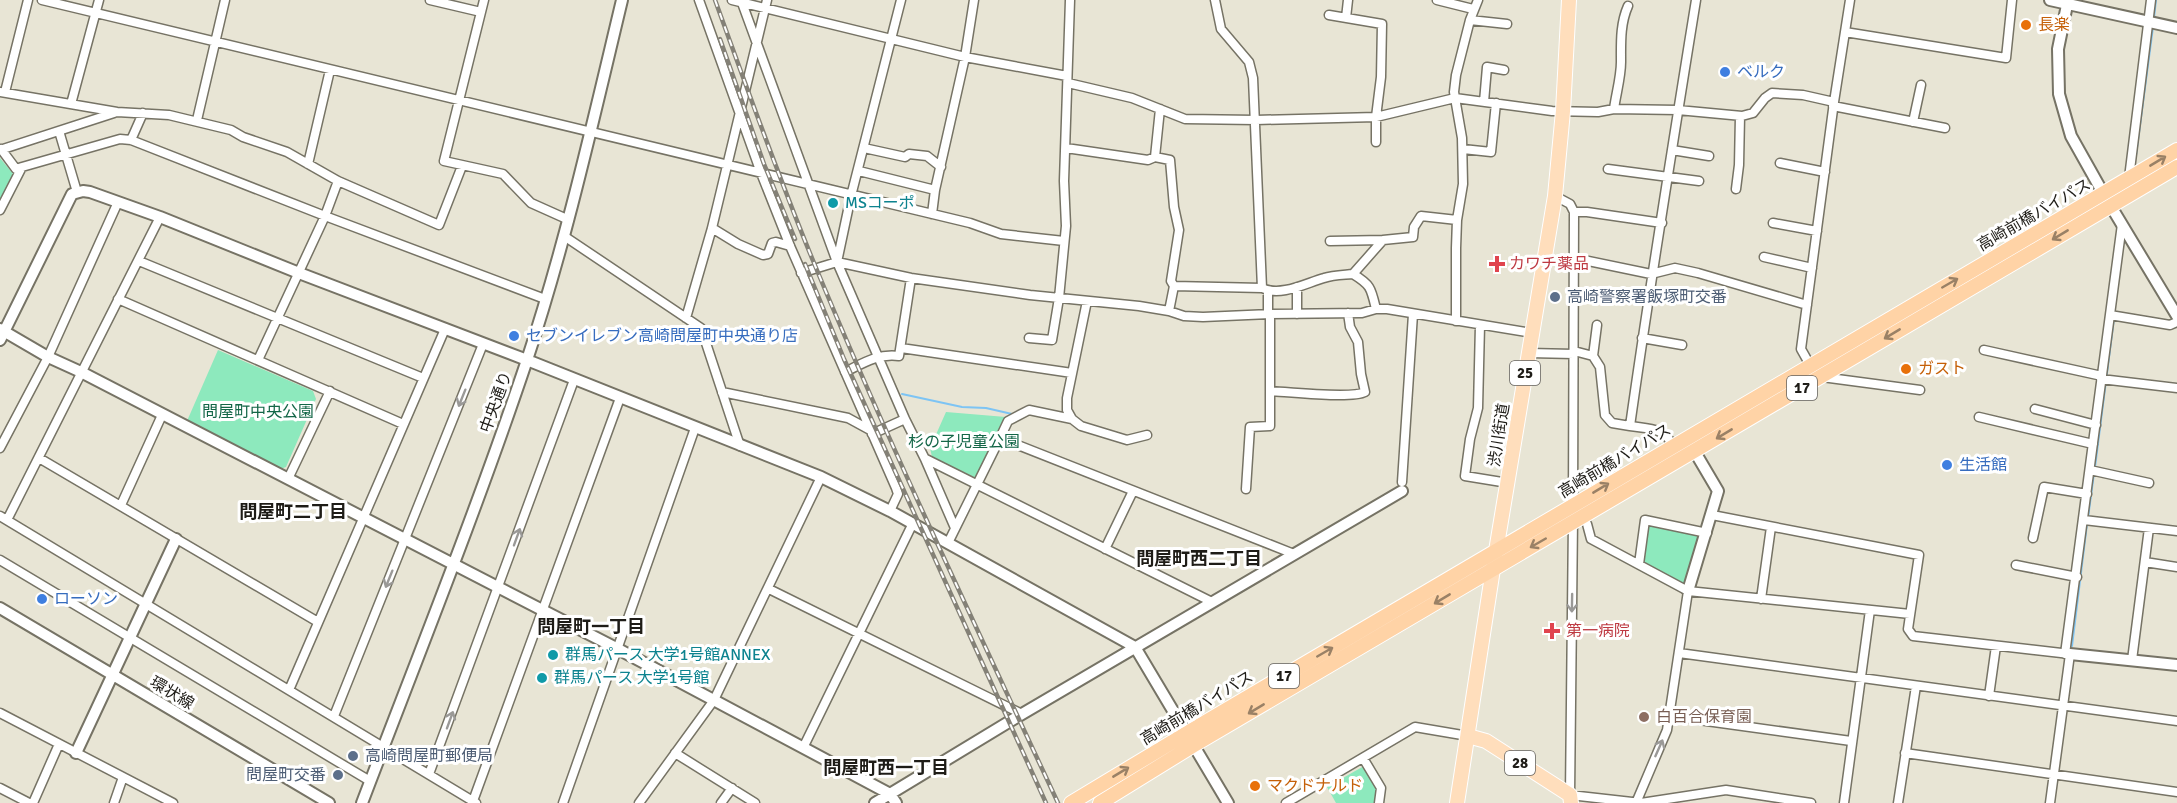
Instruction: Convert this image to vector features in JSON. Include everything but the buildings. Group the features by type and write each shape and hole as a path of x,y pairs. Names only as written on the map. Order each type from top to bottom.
{"highway":[{"name":"高崎前橋バイパス","path":"1100,803 1493,569 1580,524 2107,199 2129,178 2177,150"},
{"name":"高崎前橋バイパス","path":"1071,803 1810,365 2107,199 2177,167"}],"main road":[{"name":"渋川街道","path":"1457,803 1496,550 1555,196 1563,111 1569,0"},
{"name":"28","path":"1468,736 1486,741 1571,799"}],"street":[{"path":"28,0 2,92 117,112 169,115 231,130 243,137 287,153 339,181 439,225 462,166"},
{"path":"42,0 970,223 1001,234 1064,241"},
{"path":"71,104 99,0"},
{"path":"197,120 225,0"},
{"path":"430,0 481,12"},
{"path":"484,0 444,161 503,174 531,203 569,220"},
{"name":"中央通り","path":"362,803 454,564 527,360 569,220 622,0"},
{"path":"699,0 760,173 801,273 898,494 890,511"},
{"path":"837,262 851,196 901,0"},
{"path":"932,214 935,190 965,57 974,0"},
{"path":"1029,338 1052,340 1059,298 1064,241 1070,0"},
{"path":"1215,0 1221,29 1249,62 1253,78 1265,289 1269,314 1270,426 1250,427 1245,489"},
{"path":"1346,18 1348,0"},
{"path":"1437,0 1473,9"},
{"path":"1456,321 1457,220 1463,187 1463,149 1455,98 1456,75 1473,9 1478,0"},
{"path":"1630,426 1651,274 1662,223 1696,0"},
{"path":"1810,365 1802,349 1833,104 1850,0"},
{"path":"1845,33 2006,58 2013,0"},
{"path":"2050,0 2177,28"},
{"path":"2129,178 2151,0"},
{"path":"955,528 837,262 810,184 738,1 766,4 892,39 1067,80 1132,98 1185,119 1376,117 1455,98 1552,111 1678,110 1740,116 1753,113 1772,93 1803,95 1833,104 1945,128"},
{"path":"2067,2 2058,49 2059,94 2072,136 2177,316"},
{"path":"686,318 712,228 766,4"},
{"path":"1614,109 1621,62 1624,16 1628,6"},
{"path":"1329,15 1382,24 1382,77 1376,117 1376,142"},
{"path":"1470,20 1508,24"},
{"path":"1484,102 1487,67 1504,70"},
{"path":"308,164 330,70"},
{"path":"1913,122 1921,85"},
{"path":"1463,149 1491,152 1496,103"},
{"path":"1155,158 1160,109"},
{"path":"117,112 1,149 16,169 120,140 131,140 325,216 545,298"},
{"path":"131,140 143,113"},
{"path":"1736,189 1740,116"},
{"path":"59,131 77,192"},
{"path":"864,148 905,157 909,154 927,156 940,167"},
{"path":"1066,148 1170,160 1174,207 1179,230 1171,281 1174,286 1169,311"},
{"path":"1672,150 1709,156"},
{"path":"1780,164 1825,172"},
{"path":"0,210 22,167"},
{"path":"1608,169 1699,181"},
{"path":"858,171 935,190"},
{"path":"258,360 339,181"},
{"path":"893,799 618,649 1,333 69,199 77,192 90,192 160,217 820,477 890,511 1135,647 1228,803"},
{"path":"1555,196 1570,204 1575,212 1573,505 1580,524 1591,539 1688,591 1910,614"},
{"path":"0,448 48,357 118,202"},
{"path":"1575,212 1662,223"},
{"path":"1330,241 1413,237 1413,227 1421,216 1457,220"},
{"path":"160,217 39,458 4,518 475,802 620,398"},
{"path":"1773,223 1817,231"},
{"path":"2050,803 2122,224"},
{"path":"712,228 738,244 763,255 768,254 772,243 790,246"},
{"path":"564,236 701,328 740,446"},
{"path":"1353,274 1383,240"},
{"path":"1764,257 1812,268"},
{"path":"1574,258 1651,274 1675,268 1807,305"},
{"path":"139,261 423,378"},
{"path":"801,273 837,262 910,278 1169,311 1184,316 1348,314 1376,309 1532,333"},
{"path":"1174,286 1265,289 1298,286 1323,278 1353,274 1367,282 1372,289 1376,309"},
{"path":"845,372 878,356 887,354 899,356 910,278"},
{"path":"1297,314 1298,286"},
{"path":"118,299 403,424"},
{"path":"1072,419 1067,410 1067,398 1087,301"},
{"path":"1270,391 1348,395 1365,392 1358,342 1350,327 1348,314"},
{"path":"875,803 893,799 1022,714 1294,554 1402,487 1413,314"},
{"path":"2110,315 2170,324 2177,322"},
{"path":"1480,325 1478,408 1470,439 1465,476 1508,483"},
{"path":"1597,325 1593,356 1600,367 1605,415 1612,423 1663,432 1668,435 1673,446"},
{"path":"289,690 445,329"},
{"path":"1642,338 1682,345"},
{"path":"334,717 483,344"},
{"path":"901,348 1072,373"},
{"path":"1984,350 2102,378 2177,388"},
{"path":"1529,352 1574,353 1593,356"},
{"path":"1821,377 1920,390"},
{"path":"429,774 574,380"},
{"path":"288,479 330,391"},
{"path":"722,392 848,418 871,432"},
{"path":"2035,409 2096,425"},
{"path":"948,543 1008,421 1029,410 1072,419 1082,426 1127,440 1147,435"},
{"path":"121,505 162,415"},
{"path":"1979,417 2093,444"},
{"path":"871,432 905,419"},
{"path":"563,803 695,428"},
{"path":"1000,438 1294,554"},
{"path":"1638,803 1667,730 1688,591 1718,492 1695,452"},
{"path":"39,458 318,622"},
{"path":"925,459 1212,602"},
{"path":"2090,470 2149,483"},
{"path":"639,803 714,700 769,589 820,477"},
{"path":"2033,538 2044,487 2087,494"},
{"path":"1105,549 1133,491"},
{"path":"1712,515 1919,555 1910,614 1909,632 1913,636 2177,665"},
{"path":"1639,564 1646,520 1707,533"},
{"path":"2084,520 2177,531"},
{"path":"803,748 913,523"},
{"path":"1580,524 1571,799 1638,803 1726,790 1811,803"},
{"path":"1761,599 1771,527"},
{"path":"2132,660 2149,528"},
{"path":"76,753 176,539"},
{"path":"0,560 370,781"},
{"path":"2145,562 2177,567"},
{"path":"2016,565 2077,577"},
{"path":"769,589 1022,714"},
{"name":"環状線","path":"0,608 329,803"},
{"path":"1844,803 1870,610"},
{"path":"1989,696 1996,646"},
{"path":"1679,653 2177,721"},
{"path":"1898,803 1916,686"},
{"path":"0,713 173,803"},
{"path":"1670,716 1851,741"},
{"path":"1286,803 1415,727 1468,736"},
{"path":"0,788 31,803 59,744"},
{"path":"675,753 755,803"},
{"path":"1905,753 2177,792"},
{"path":"1363,758 1381,788 1378,803"},
{"path":"114,803 123,777"},
{"path":"721,803 732,788"}],"green space":[{"path":"0,158 14,175 0,202"},
{"name":"問屋町中央公園","path":"218,350 313,391 316,399 286,467 280,469 187,421"},
{"name":"杉の子児童公園","path":"946,412 1006,417 976,478 932,457 930,448"},
{"path":"1647,524 1698,535 1700,538 1688,584 1682,586 1645,564 1643,560"},
{"path":"1364,766 1377,788 1375,803 1336,803 1327,787"}],"waterway":[{"path":"2154,18 2156,0"},
{"path":"2136,155 2153,27"},
{"path":"2095,467 2114,318"},
{"path":"902,394 962,407 986,408 1012,414"},
{"path":"2088,518 2094,473"},
{"path":"2072,646 2087,524"}],"railway":[{"path":"715,0 788,198 872,399 1058,803"},
{"path":"720,39 764,164 795,239"},
{"path":"805,264 844,359 1046,803"}],"place":[{"name":"長楽","path":"2026,25"},
{"name":"ベルク","path":"1725,72"},
{"name":"MSコーポ","path":"833,203"},
{"name":"カワチ薬品","path":"1497,264"},
{"name":"高崎警察署飯塚町交番","path":"1555,297"},
{"name":"セブンイレブン高崎問屋町中央通り店","path":"514,336"},
{"name":"ガスト","path":"1906,369"},
{"name":"生活館","path":"1947,465"},
{"name":"ローソン","path":"42,599"},
{"name":"第一病院","path":"1552,631"},
{"name":"群馬パース 大学1号館ANNEX","path":"553,655"},
{"name":"群馬パース 大学1号館","path":"542,678"},
{"name":"白百合保育園","path":"1644,717"},
{"name":"高崎問屋町郵便局","path":"353,756"},
{"name":"問屋町交番","path":"338,775"},
{"name":"マクドナルド","path":"1255,786"}],"district":[{"name":"問屋町二丁目","path":"293,512"},
{"name":"問屋町西二丁目","path":"1199,559"},
{"name":"問屋町一丁目","path":"591,627"},
{"name":"問屋町西一丁目","path":"886,768"}]}
